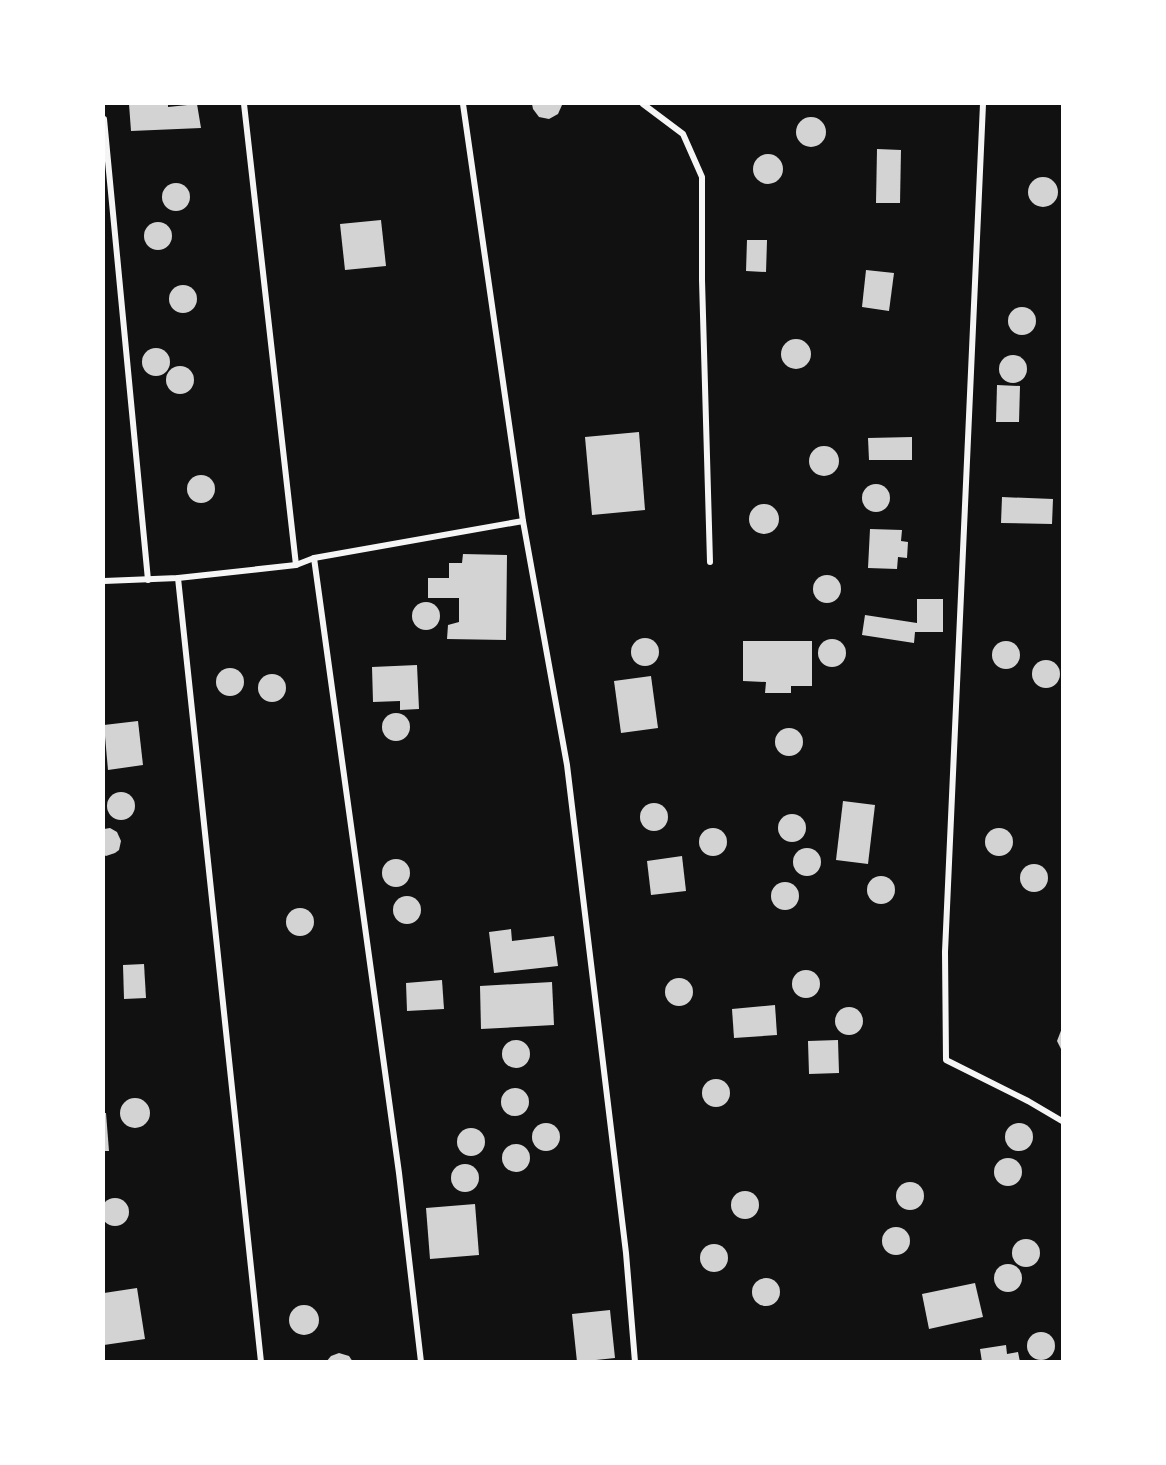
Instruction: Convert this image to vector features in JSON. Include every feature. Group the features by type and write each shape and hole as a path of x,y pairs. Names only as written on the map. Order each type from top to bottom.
{"street":[{"path":"244,104 296,565"},
{"path":"464,104 524,521 567,765 627,1253 635,1362"},
{"path":"643,104 683,134 702,177 702,280 710,562"},
{"path":"983,104 945,940 946,1060 1028,1101 1062,1121"},
{"path":"104,119 148,580"},
{"path":"104,581 178,578 296,565 314,558 524,521"},
{"path":"314,558 396,1149 421,1362"},
{"path":"178,578 261,1362"}],"building":[{"path":"129,104 168,104 168,107 197,104 201,128 131,131"},
{"path":"532,104 562,105 558,114 549,119 539,117"},
{"path":"811,117 817,118 825,126 825,138 817,146 811,147 805,146 797,138 796,132 797,126 805,118"},
{"path":"877,149 901,150 900,203 876,203"},
{"path":"768,154 774,155 782,163 782,175 774,183 768,184 762,183 754,175 753,169 754,163 762,155"},
{"path":"1043,177 1049,178 1057,186 1057,198 1049,206 1043,207 1037,206 1029,198 1028,192 1029,186 1037,178"},
{"path":"176,183 186,187 190,197 186,207 176,211 166,207 162,197 166,187"},
{"path":"381,220 386,266 345,270 340,224"},
{"path":"158,222 168,226 172,236 168,246 158,250 148,246 144,236 148,226"},
{"path":"747,240 767,240 766,272 746,271"},
{"path":"866,270 894,273 889,311 862,307"},
{"path":"183,285 193,289 197,299 193,309 183,313 173,309 169,299 173,289"},
{"path":"1022,307 1032,311 1036,321 1032,331 1022,335 1012,331 1008,321 1012,311"},
{"path":"796,339 802,340 810,348 810,360 802,368 796,369 790,368 782,360 781,354 782,348 790,340"},
{"path":"156,348 166,352 170,362 166,372 156,376 146,372 142,362 146,352"},
{"path":"1013,355 1023,359 1027,369 1023,379 1013,383 1003,379 999,369 1003,359"},
{"path":"180,366 190,370 194,380 190,390 180,394 170,390 166,380 170,370"},
{"path":"997,385 1020,386 1019,422 996,422"},
{"path":"639,432 645,510 592,515 585,437"},
{"path":"912,437 912,460 869,460 868,438"},
{"path":"824,446 830,447 838,455 838,467 830,475 824,476 818,475 810,467 809,461 810,455 818,447"},
{"path":"201,475 211,479 215,489 211,499 201,503 191,499 187,489 191,479"},
{"path":"876,484 886,488 890,498 886,508 876,512 866,508 862,498 866,488"},
{"path":"1002,497 1053,499 1052,524 1001,523"},
{"path":"764,504 770,505 778,513 778,525 770,533 764,534 758,533 750,525 749,519 750,513 758,505"},
{"path":"870,529 902,530 901,541 908,542 907,558 898,557 897,569 868,568"},
{"path":"463,554 507,555 506,640 447,639 448,625 459,622 459,598 428,598 428,578 449,578 449,563 462,563"},
{"path":"827,575 837,579 841,589 837,599 827,603 817,599 813,589 817,579"},
{"path":"917,599 943,599 943,632 915,632 914,643 862,635 865,615 917,623"},
{"path":"426,602 436,606 440,616 436,626 426,630 416,626 412,616 416,606"},
{"path":"645,638 655,642 659,652 655,662 645,666 635,662 631,652 635,642"},
{"path":"832,639 842,643 846,653 842,663 832,667 822,663 818,653 822,643"},
{"path":"743,641 812,641 812,686 791,686 791,693 765,693 766,682 743,681"},
{"path":"1006,641 1016,645 1020,655 1016,665 1006,669 996,665 992,655 996,645"},
{"path":"1046,660 1056,664 1060,674 1056,684 1046,688 1036,684 1032,674 1036,664"},
{"path":"417,665 419,709 400,710 400,701 373,702 372,667"},
{"path":"230,668 240,672 244,682 240,692 230,696 220,692 216,682 220,672"},
{"path":"272,674 282,678 286,688 282,698 272,702 262,698 258,688 262,678"},
{"path":"651,676 658,728 621,733 614,681"},
{"path":"396,713 406,717 410,727 406,737 396,741 386,737 382,727 386,717"},
{"path":"138,721 143,765 108,770 104,725"},
{"path":"789,728 799,732 803,742 799,752 789,756 779,752 775,742 779,732"},
{"path":"121,792 131,796 135,806 131,816 121,820 111,816 107,806 111,796"},
{"path":"843,801 875,805 868,864 836,860"},
{"path":"654,803 664,807 668,817 664,827 654,831 644,827 640,817 644,807"},
{"path":"792,814 802,818 806,828 802,838 792,842 782,838 778,828 782,818"},
{"path":"110,828 117,832 121,841 119,850 106,856 104,855 104,829"},
{"path":"713,828 723,832 727,842 723,852 713,856 703,852 699,842 703,832"},
{"path":"999,828 1009,832 1013,842 1009,852 999,856 989,852 985,842 989,832"},
{"path":"807,848 817,852 821,862 817,872 807,876 797,872 793,862 797,852"},
{"path":"682,856 686,891 651,895 647,861"},
{"path":"396,859 406,863 410,873 406,883 396,887 386,883 382,873 386,863"},
{"path":"1034,864 1044,868 1048,878 1044,888 1034,892 1024,888 1020,878 1024,868"},
{"path":"881,876 891,880 895,890 891,900 881,904 871,900 867,890 871,880"},
{"path":"785,882 795,886 799,896 795,906 785,910 775,906 771,896 775,886"},
{"path":"407,896 417,900 421,910 417,920 407,924 397,920 393,910 397,900"},
{"path":"300,908 310,912 314,922 310,932 300,936 290,932 286,922 290,912"},
{"path":"511,929 512,941 554,936 558,966 494,973 489,932"},
{"path":"144,964 146,998 124,999 123,965"},
{"path":"806,970 816,974 820,984 816,994 806,998 796,994 792,984 796,974"},
{"path":"679,978 689,982 693,992 689,1002 679,1006 669,1002 665,992 669,982"},
{"path":"442,980 444,1009 407,1011 406,983"},
{"path":"552,982 554,1025 481,1029 480,986"},
{"path":"775,1005 777,1035 734,1038 732,1009"},
{"path":"849,1007 859,1011 863,1021 859,1031 849,1035 839,1031 835,1021 839,1011"},
{"path":"1062,1028 1062,1051 1057,1041"},
{"path":"516,1040 526,1044 530,1054 526,1064 516,1068 506,1064 502,1054 506,1044"},
{"path":"838,1040 839,1073 809,1074 808,1041"},
{"path":"716,1079 726,1083 730,1093 726,1103 716,1107 706,1103 702,1093 706,1083"},
{"path":"515,1088 525,1092 529,1102 525,1112 515,1116 505,1112 501,1102 505,1092"},
{"path":"135,1098 141,1099 149,1107 149,1119 141,1127 135,1128 129,1127 121,1119 120,1113 121,1107 129,1099"},
{"path":"104,1113 106,1113 109,1151 104,1151"},
{"path":"546,1123 556,1127 560,1137 556,1147 546,1151 536,1147 532,1137 536,1127"},
{"path":"1019,1123 1029,1127 1033,1137 1029,1147 1019,1151 1009,1147 1005,1137 1009,1127"},
{"path":"471,1128 481,1132 485,1142 481,1152 471,1156 461,1152 457,1142 461,1132"},
{"path":"516,1144 526,1148 530,1158 526,1168 516,1172 506,1168 502,1158 506,1148"},
{"path":"1008,1158 1018,1162 1022,1172 1018,1182 1008,1186 998,1182 994,1172 998,1162"},
{"path":"465,1164 475,1168 479,1178 475,1188 465,1192 455,1188 451,1178 455,1168"},
{"path":"910,1182 920,1186 924,1196 920,1206 910,1210 900,1206 896,1196 900,1186"},
{"path":"745,1191 755,1195 759,1205 755,1215 745,1219 735,1215 731,1205 735,1195"},
{"path":"115,1198 125,1202 129,1212 125,1222 115,1226 105,1222 101,1212 105,1202"},
{"path":"475,1204 479,1255 430,1259 426,1208"},
{"path":"896,1227 906,1231 910,1241 906,1251 896,1255 886,1251 882,1241 886,1231"},
{"path":"1026,1239 1036,1243 1040,1253 1036,1263 1026,1267 1016,1263 1012,1253 1016,1243"},
{"path":"714,1244 724,1248 728,1258 724,1268 714,1272 704,1268 700,1258 704,1248"},
{"path":"1008,1264 1018,1268 1022,1278 1018,1288 1008,1292 998,1288 994,1278 998,1268"},
{"path":"766,1278 776,1282 780,1292 776,1302 766,1306 756,1302 752,1292 756,1282"},
{"path":"975,1283 983,1317 929,1329 922,1294"},
{"path":"137,1288 145,1339 104,1345 104,1293"},
{"path":"304,1305 310,1306 318,1314 318,1326 310,1334 304,1335 298,1334 290,1326 289,1320 290,1314 298,1306"},
{"path":"610,1310 615,1358 577,1362 572,1314"},
{"path":"1041,1332 1051,1336 1055,1346 1051,1356 1041,1360 1031,1356 1027,1346 1031,1336"},
{"path":"1006,1345 1007,1354 1018,1352 1020,1362 982,1362 980,1349"},
{"path":"339,1353 349,1356 353,1362 326,1362 331,1356"}]}
